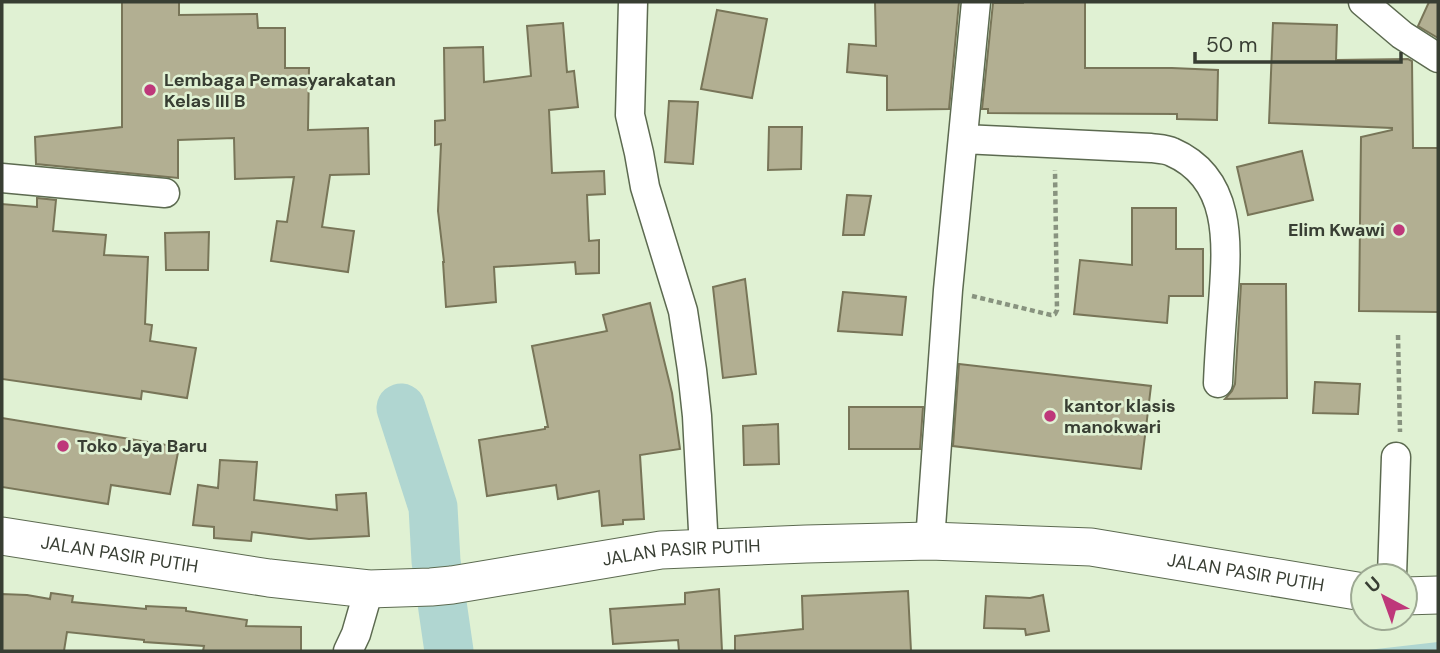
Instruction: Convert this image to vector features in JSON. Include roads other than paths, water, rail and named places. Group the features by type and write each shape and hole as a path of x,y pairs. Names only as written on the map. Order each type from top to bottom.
{"main road":[{"name":"JALAN PASIR PUTIH","path":"2,536 269,578 369,589 442,586 661,550 930,541 1091,547 1349,590"},
{"path":"1419,596 1438,595"}],"street":[{"path":"633,2 630,115 645,187 684,311 697,416 704,548"},
{"path":"930,541 948,290 976,2"},
{"path":"1363,2 1402,35 1438,58"},
{"path":"963,139 1151,148 1170,151 1194,166 1211,187 1221,209 1225,228 1226,262 1218,383"},
{"path":"2,178 165,193"},
{"path":"1392,562 1396,457"},
{"path":"348,651 356,634 369,589"}],"water":[{"path":"1438,642 1438,651 1359,651"}],"waterway":[{"path":"401,408 433,507 436,561 449,651"}],"place":[{"name":"Lembaga Pemasyarakatan Kelas III B","path":"150,90"},
{"name":"Elim Kwawi","path":"1399,230"},
{"name":"kantor klasis manokwari","path":"1050,416"},
{"name":"Toko Jaya Baru","path":"63,446"}]}
